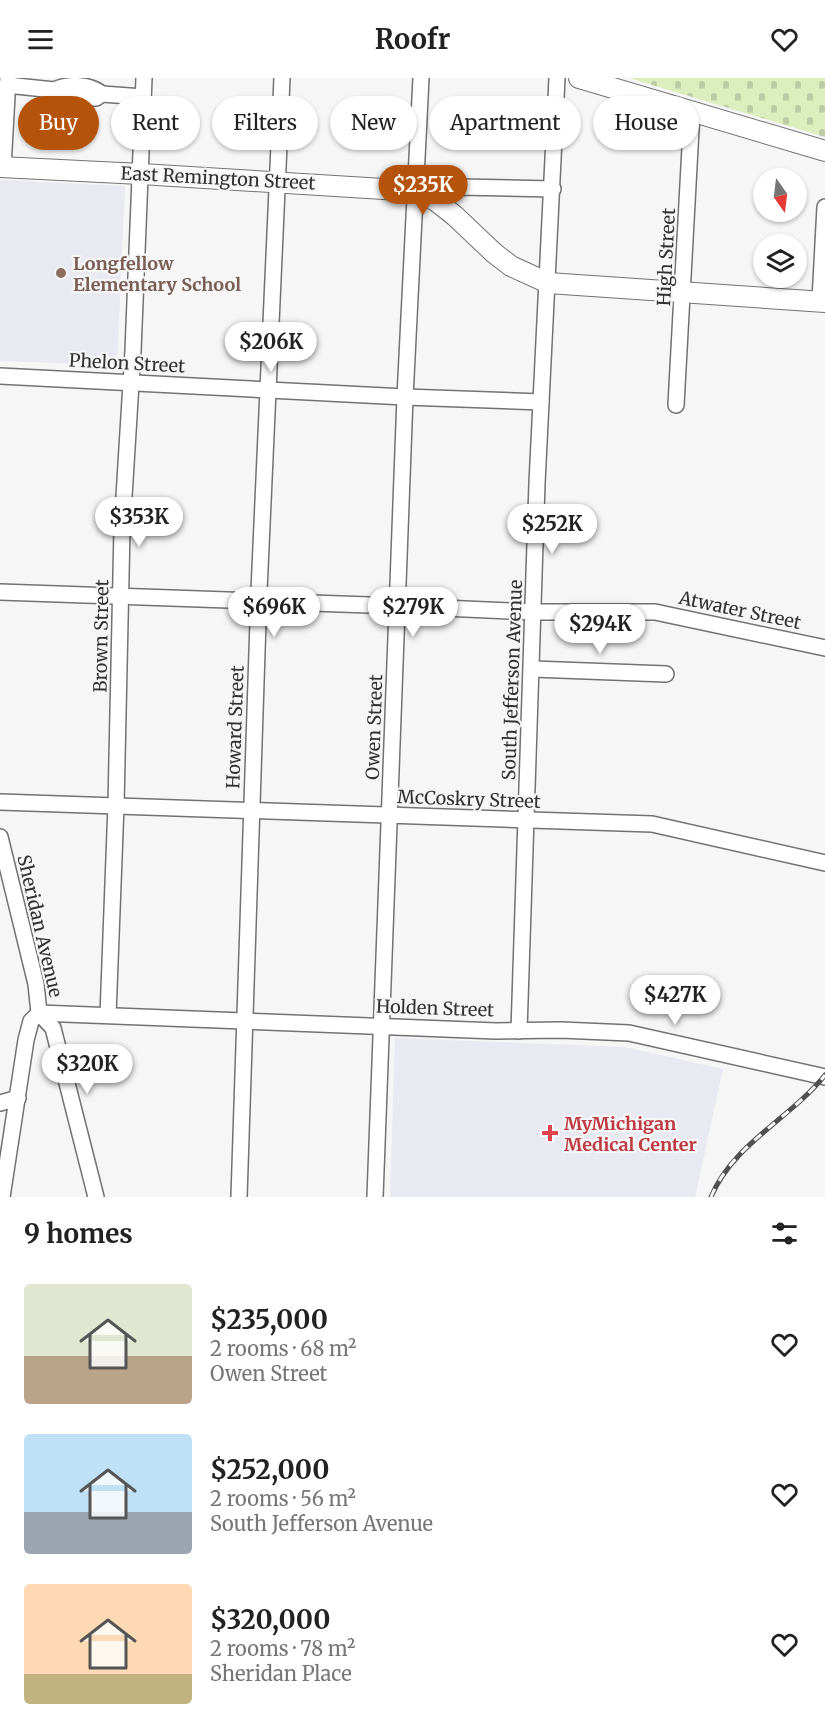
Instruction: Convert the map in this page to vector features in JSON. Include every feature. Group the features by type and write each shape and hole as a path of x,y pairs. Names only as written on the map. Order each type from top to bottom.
{"main road":[{"path":"579,78 641,96"},
{"path":"699,113 825,152"},
{"name":"East Remington Street","path":"2,167 277,182 425,195"},
{"path":"425,195 455,216 494,253 512,266 548,283 822,301"}],"street":[{"name":"Brown Street","path":"143,96 144,78"},
{"name":"Howard Street","path":"239,1197 259,602 282,78"},
{"name":"Owen Street","path":"375,1197 405,397 425,195 421,78"},
{"name":"South Jefferson Avenue","path":"519,1031 540,402 553,189 557,78"},
{"path":"2,167 7,82 54,90 79,98 96,98 102,94 129,96"},
{"name":"Brown Street","path":"108,1016 123,529 142,150"},
{"name":"High Street","path":"676,405 690,150"},
{"path":"425,195 460,187 553,189"},
{"path":"822,301 825,207"},
{"name":"Phelon Street","path":"0,376 540,402"},
{"name":"Atwater Street","path":"0,592 534,612 655,612 825,648"},
{"path":"532,669 666,674"},
{"name":"McCoskry Street","path":"0,802 652,824 825,863"},
{"name":"Sheridan Avenue","path":"0,837 36,984 39,1013 31,1021 26,1040 2,1197"},
{"path":"39,1013 53,1028 96,1197"},
{"name":"Holden Street","path":"39,1013 629,1033 825,1077"},
{"path":"0,1102 18,1098"}],"shaded area":[{"name":"Longfellow Elementary School","path":"0,180 125,186 117,365 0,361"},
{"name":"MyMichigan Medical Center","path":"395,1038 625,1047 723,1069 695,1197 390,1197"}],"green space":[{"path":"629,78 825,78 825,137 699,99 699,96 689,96"}],"railway":[{"path":"711,1197 733,1162 748,1146 796,1105 825,1075"}],"place":[{"name":"Longfellow Elementary School","path":"61,273"},
{"name":"MyMichigan Medical Center","path":"550,1133"}]}
